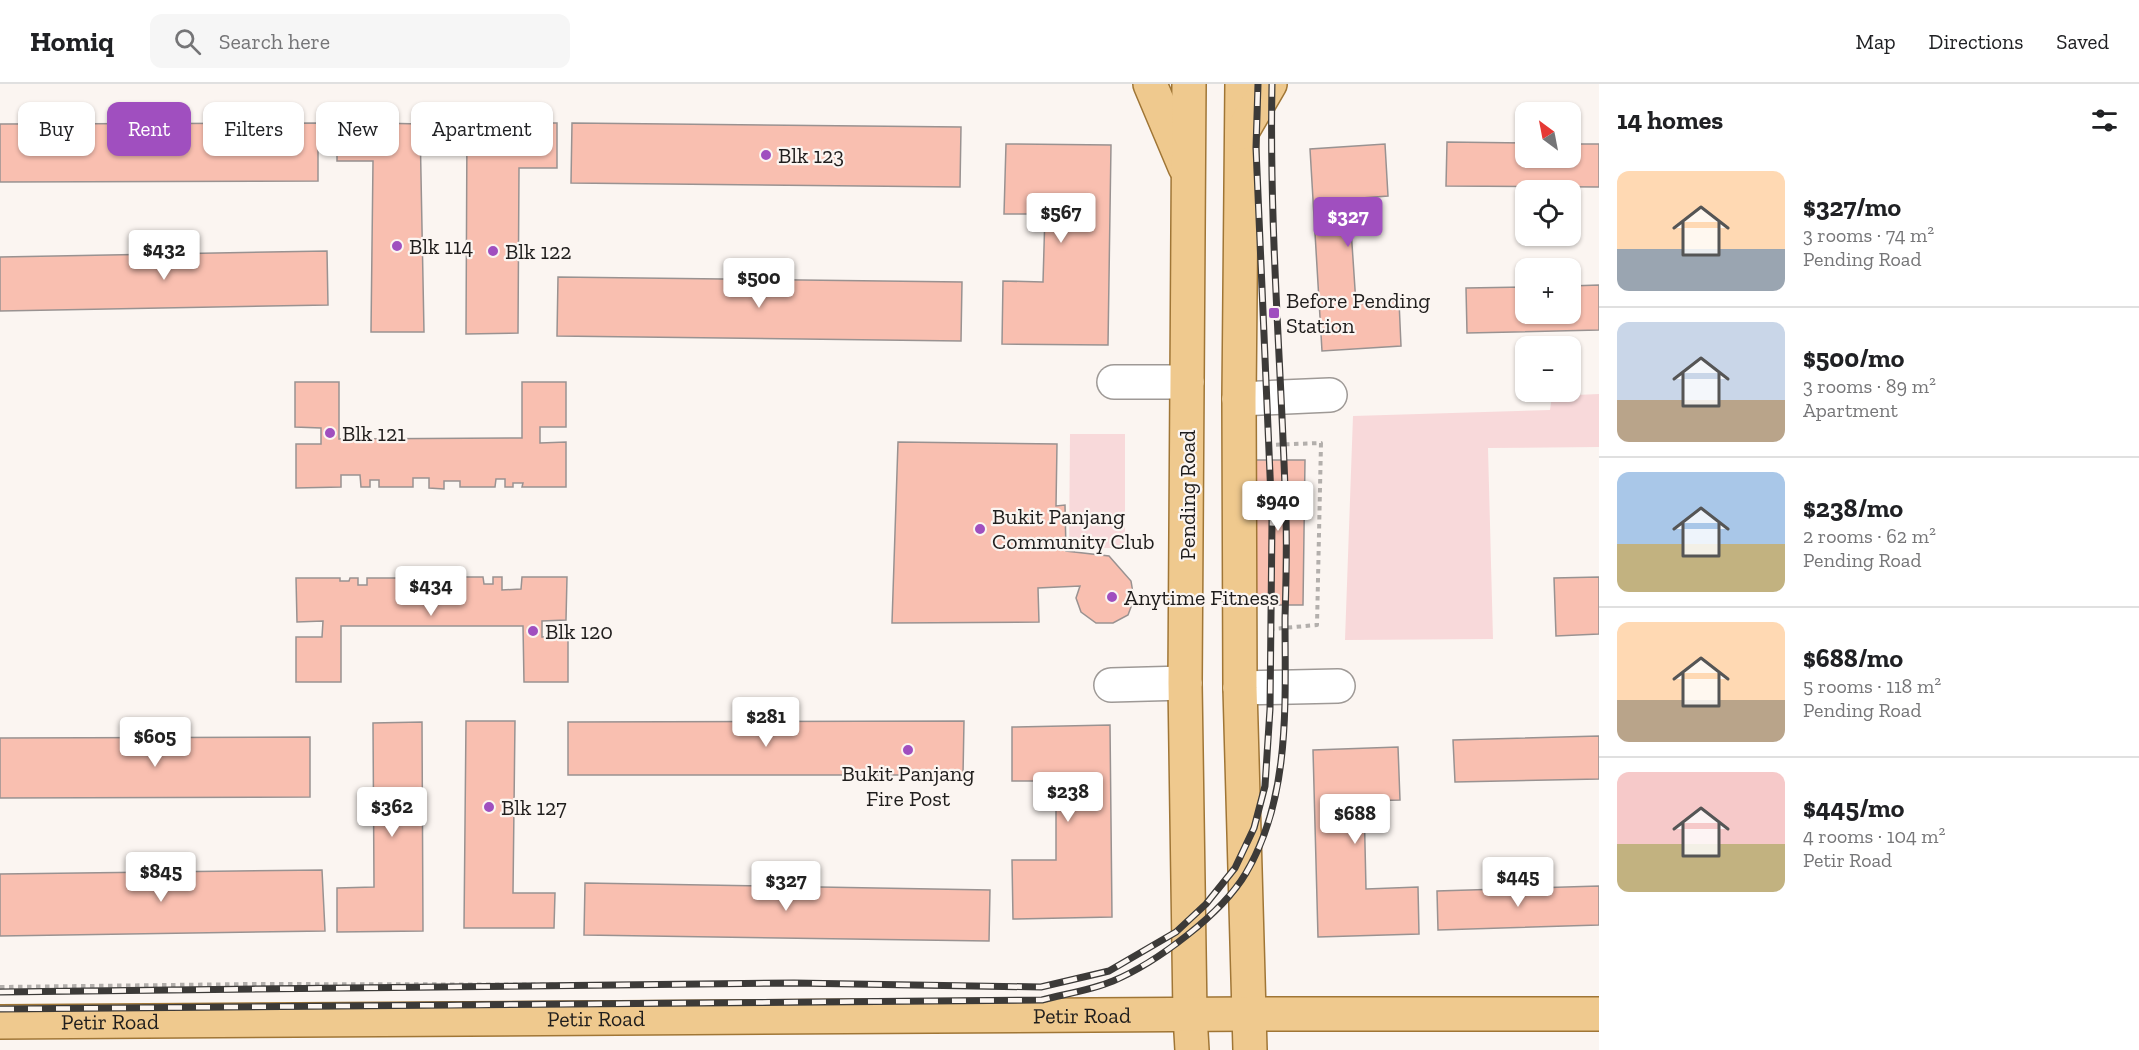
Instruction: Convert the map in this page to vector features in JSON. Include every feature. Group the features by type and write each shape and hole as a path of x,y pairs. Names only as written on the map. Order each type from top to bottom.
{"main road":[{"path":"1150,84 1160,113 1190,180"},
{"name":"Pending Road","path":"1190,84 1185,683 1190,1015"},
{"path":"1242,84 1239,399 1240,688 1250,1050"},
{"path":"1242,134 1269,84"},
{"name":"Petir Road","path":"0,1022 1599,1014"},
{"path":"1190,1015 1192,1050"}],"lane":[{"path":"1114,382 1187,382"},
{"path":"1239,399 1330,395"},
{"path":"1111,686 1185,683"},
{"path":"1240,688 1338,686"}],"path":[{"path":"1265,445 1321,443 1317,626 1272,629"},
{"path":"0,987 276,984 747,985"}],"shaded area":[{"path":"1599,394 1599,447 1488,448 1493,639 1345,640 1353,416 1550,410 1551,402 1581,402 1581,395"},
{"path":"1070,434 1125,434 1125,548 1069,548"}],"building":[{"path":"191,123 203,123 203,156 304,156 304,123 316,123 318,181 0,182 0,124 18,124 18,156 95,156 95,124 107,124 107,156 191,156"},
{"name":"Blk 114","path":"399,123 411,124 411,156 421,156 424,332 371,332 373,161 337,161 337,156 399,156"},
{"name":"Blk 122","path":"553,123 557,123 557,168 519,168 518,333 466,334 467,156 553,156"},
{"name":"Blk 123","path":"572,123 961,127 960,187 571,183"},
{"path":"1447,142 1515,143 1515,168 1581,168 1581,144 1599,144 1599,187 1581,187 1581,180 1515,180 1515,186 1446,186"},
{"path":"1006,144 1111,145 1108,345 1002,344 1003,281 1043,282 1045,214 1004,214"},
{"path":"1385,144 1388,196 1349,199 1356,304 1399,301 1401,346 1322,351 1310,149"},
{"path":"327,251 328,305 0,311 0,257"},
{"path":"558,277 962,282 961,341 557,336"},
{"path":"1599,285 1599,330 1467,333 1466,288 1515,287 1515,324 1581,324 1581,286"},
{"name":"Blk 121","path":"295,382 339,382 339,439 522,438 522,382 566,382 566,427 540,427 540,443 566,442 566,487 522,487 523,483 513,483 513,487 505,487 505,479 496,479 495,487 460,487 460,481 444,481 444,489 429,488 429,478 413,478 413,487 379,487 379,480 370,480 370,487 361,487 360,475 341,475 341,487 296,488 296,444 321,444 321,428 295,427"},
{"name":"Bukit Panjang Community Club","path":"898,442 1057,444 1056,506 1065,505 1066,551 1109,556 1131,581 1134,599 1128,615 1113,623 1096,623 1081,612 1076,598 1080,586 1038,588 1039,622 892,623"},
{"path":"1252,460 1305,460 1303,605 1250,605"},
{"name":"Blk 120","path":"418,576 433,576 433,586 449,586 449,577 483,577 484,584 493,584 493,577 502,577 502,590 521,589 522,577 567,577 566,620 542,621 542,637 568,637 568,682 524,682 523,626 341,626 341,682 296,682 296,637 322,637 323,621 297,622 296,578 340,578 340,581 349,581 350,578 358,578 358,585 367,585 367,578 402,578 402,583 418,584"},
{"path":"1599,577 1599,634 1556,636 1554,578"},
{"name":"Blk 127","path":"466,721 515,721 513,893 555,893 554,928 464,928"},
{"path":"964,721 963,775 568,775 568,722"},
{"path":"422,722 423,931 337,932 337,888 374,887 373,723"},
{"path":"1110,725 1112,917 1013,919 1012,860 1056,860 1056,781 1012,781 1012,727"},
{"path":"1599,736 1599,779 1455,782 1453,740"},
{"path":"310,737 310,797 0,798 0,738"},
{"path":"1398,747 1400,800 1364,801 1366,889 1418,887 1419,934 1318,937 1313,750"},
{"path":"322,870 325,931 0,936 0,874"},
{"path":"585,883 990,890 989,941 584,935"},
{"path":"1599,886 1599,925 1438,930 1437,891"}],"railway":[{"path":"0,992 794,983 1041,987 1109,971 1176,932 1206,904 1235,868 1254,828 1265,786 1270,709 1272,521 1256,148 1258,84"},
{"path":"0,1009 1042,1000 1113,981 1168,950 1221,905 1246,873 1261,844 1271,813 1282,749 1285,716 1286,531 1272,193 1272,84"}],"place":[{"name":"Blk 123","path":"766,155"},
{"name":"Blk 114","path":"397,246"},
{"name":"Blk 122","path":"493,251"},
{"name":"Before Pending Station","path":"1274,313"},
{"name":"Blk 121","path":"330,433"},
{"name":"Bukit Panjang Community Club","path":"980,529"},
{"name":"Anytime Fitness","path":"1112,597"},
{"name":"Blk 120","path":"533,631"},
{"name":"Bukit Panjang Fire Post","path":"908,750"},
{"name":"Blk 127","path":"489,807"}]}
